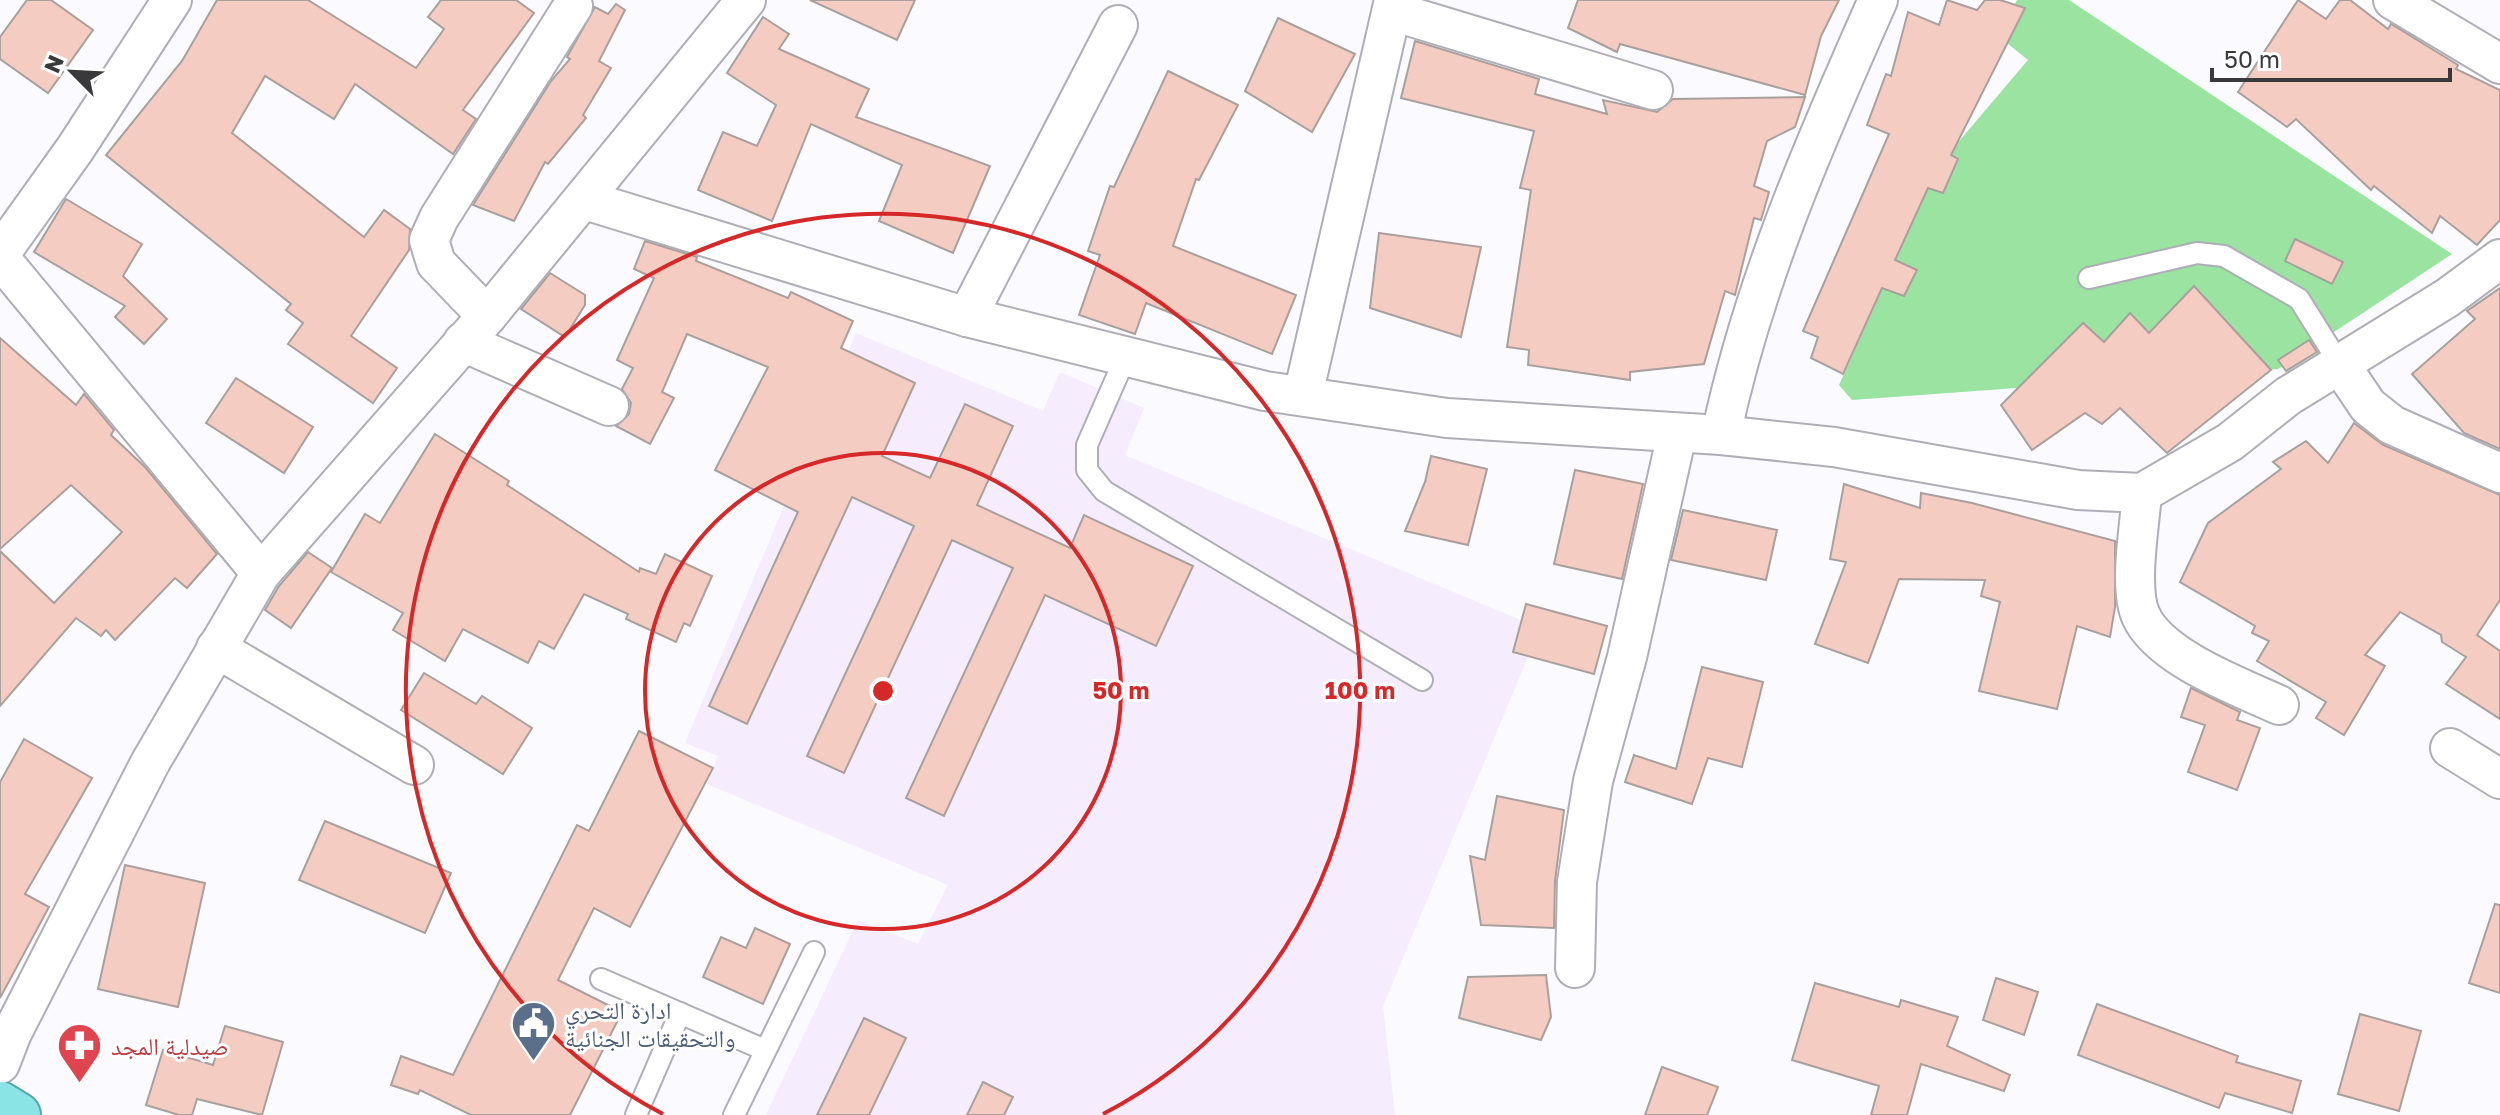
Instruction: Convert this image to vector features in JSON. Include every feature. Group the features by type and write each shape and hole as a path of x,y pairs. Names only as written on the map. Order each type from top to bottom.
{"highway":[{"path":"0,1104 18,1115"}],"street":[{"path":"172,0 75,149 0,256 261,573"},
{"path":"4,1041 150,763 261,573 585,200 746,0"},
{"path":"1721,435 1735,366 1799,180 1878,0"},
{"path":"2393,0 2500,64"},
{"path":"573,6 439,218 429,240 436,263 475,329 609,406"},
{"path":"1303,395 1393,6 1653,90"},
{"path":"967,317 1118,25"},
{"path":"585,200 967,317 1265,391 1447,418 1721,435 1834,447 2078,490 2142,493 2230,442 2288,396 2447,298 2500,259"},
{"path":"2339,363 2368,406 2392,425 2500,473"},
{"path":"1575,968 1583,833 1677,434"},
{"path":"2142,493 2137,585 2141,618 2179,654 2279,705"},
{"path":"216,648 414,765"},
{"path":"2450,748 2500,779"}],"lane":[{"path":"2089,278 2197,253 2224,256 2299,299 2339,363"},
{"path":"1126,356 1087,445 1087,470 1104,491 1422,680"},
{"path":"734,1115 814,952"},
{"path":"601,979 765,1050"},
{"path":"636,1115 680,1013"}],"shaded area":[{"path":"856,333 1043,411 1060,372 1144,408 1125,455 1540,628 1383,1006 1395,1115 766,1115 858,920 918,944 948,885 707,784 718,756 685,743"}],"green space":[{"path":"2017,0 2069,0 2452,254 2278,369 1852,400 1839,385 1937,167 2028,60 1997,35"}],"building":[{"path":"27,0 51,0 93,30 48,93 0,59 0,37"},
{"path":"217,0 308,0 416,68 444,29 428,17 441,0 516,0 534,13 463,110 476,119 453,154 355,84 334,119 265,76 232,133 364,237 384,210 410,229 409,250 351,336 397,368 373,403 288,344 303,323 286,310 291,304 106,155 182,61"},
{"path":"810,0 915,0 897,40"},
{"path":"1578,0 1839,0 1821,36 1805,95 1620,44 1617,52 1568,28"},
{"path":"1947,0 1977,10 1985,0 2000,0 2025,8 1951,155 1958,159 1943,193 1928,188 1895,260 1917,270 1904,296 1882,288 1843,374 1811,358 1818,337 1803,331 1889,134 1867,125 1886,74 1891,76 1908,12 1939,25"},
{"path":"2298,0 2326,19 2340,0 2350,0 2388,29 2391,24 2458,65 2456,69 2500,90 2500,220 2477,245 2440,216 2432,233 2374,186 2371,190 2296,119 2287,127 2238,92"},
{"path":"616,4 625,10 599,61 611,68 583,115 586,118 548,164 545,162 514,221 473,205 551,81 570,59 567,57 595,7 608,14"},
{"path":"763,17 789,34 779,49 869,89 856,117 990,166 953,253 879,221 902,165 811,124 772,221 698,190 723,132 757,146 776,105 727,73"},
{"path":"1278,18 1355,54 1312,132 1245,91"},
{"path":"1415,41 1539,79 1535,94 1607,114 1603,100 1657,112 1673,99 1805,97 1795,127 1767,141 1754,186 1769,192 1761,220 1754,218 1735,295 1725,291 1704,364 1630,372 1630,380 1528,365 1529,350 1507,347 1531,190 1520,188 1534,131 1401,98"},
{"path":"1168,71 1238,105 1199,180 1196,179 1173,246 1296,295 1272,354 1146,303 1135,334 1079,315 1100,255 1088,251 1110,186 1114,187"},
{"path":"66,199 142,244 123,276 167,319 144,344 115,317 125,306 34,252"},
{"path":"1379,233 1481,247 1461,337 1370,308"},
{"path":"2295,239 2343,262 2332,284 2285,261"},
{"path":"645,241 697,257 696,261 788,298 791,292 853,321 841,348 915,383 882,456 930,478 965,404 1013,426 977,505 1070,548 1084,515 1193,566 1156,646 1045,595 944,816 906,798 1013,568 952,540 844,773 807,756 914,526 852,497 747,724 709,706 798,512 715,470 768,367 687,334 662,392 674,398 650,444 616,426 629,414 631,403 622,389 633,368 617,360 654,278 634,269"},
{"path":"550,273 585,295 585,305 565,337 521,309"},
{"path":"2194,286 2271,370 2167,453 2120,408 2102,424 2085,413 2032,450 2001,405 2083,323 2104,342 2130,313 2149,333"},
{"path":"2500,288 2500,449 2464,433 2412,374 2475,319 2467,311"},
{"path":"0,338 76,405 84,394 114,430 111,435 145,467 217,554 187,588 175,578 115,640 106,630 101,636 76,618 0,706 0,551 54,603 122,532 71,485 0,549"},
{"path":"2309,340 2317,352 2286,371 2278,360"},
{"path":"236,378 313,427 284,473 206,423"},
{"path":"2354,423 2383,445 2500,495 2500,600 2477,635 2500,651 2500,719 2446,684 2466,657 2442,642 2441,635 2400,612 2365,655 2385,666 2344,735 2316,718 2326,702 2257,661 2269,641 2252,633 2255,626 2180,582 2208,523 2281,469 2273,462 2306,441 2328,463"},
{"path":"435,434 509,481 507,485 639,572 640,568 656,574 665,554 712,576 690,626 684,623 676,642 626,619 628,614 584,594 554,649 539,641 528,663 463,629 445,661 393,630 403,613 331,572 365,514 380,523"},
{"path":"1431,456 1487,469 1468,545 1405,531 1425,482"},
{"path":"1575,470 1643,484 1622,579 1554,564"},
{"path":"1844,484 1920,508 1921,493 1972,503 2115,541 2115,607 2110,637 2077,626 2057,709 1979,691 2000,602 1981,596 1985,580 1899,579 1868,663 1815,644 1846,562 1830,559"},
{"path":"1683,510 1777,530 1766,580 1671,560"},
{"path":"308,552 332,568 291,628 265,610 279,586"},
{"path":"1526,604 1607,626 1594,674 1513,652"},
{"path":"1702,667 1763,682 1742,767 1708,758 1692,804 1625,782 1634,755 1676,769"},
{"path":"424,673 476,704 482,696 532,728 503,774 401,710"},
{"path":"2191,688 2240,712 2237,720 2260,728 2237,790 2188,772 2205,725 2181,717"},
{"path":"639,731 713,768 630,927 594,908 558,980 622,1012 570,1115 471,1115 420,1090 418,1094 391,1085 401,1056 453,1075 577,825 589,831"},
{"path":"24,739 92,778 25,894 49,907 0,998 0,782"},
{"path":"1497,796 1564,810 1555,881 1554,928 1481,925 1470,856 1485,860"},
{"path":"325,821 451,873 425,933 299,880"},
{"path":"125,865 205,883 178,1007 98,989"},
{"path":"2495,904 2500,905 2500,993 2469,983"},
{"path":"755,928 790,944 763,1004 703,977 721,937 746,948"},
{"path":"1546,975 1551,1017 1541,1040 1459,1018 1468,977"},
{"path":"1996,978 2038,992 2024,1035 1983,1020"},
{"path":"1815,983 1899,1007 1901,1000 1958,1017 1947,1046 2010,1075 2004,1091 1921,1064 1907,1115 1871,1115 1879,1086 1792,1060"},
{"path":"2097,1004 2238,1056 2236,1062 2301,1081 2292,1113 2225,1093 2219,1108 2078,1055"},
{"path":"2360,1014 2421,1031 2399,1111 2338,1094"},
{"path":"864,1018 906,1038 869,1115 817,1115"},
{"path":"225,1026 283,1042 262,1115 197,1099 192,1115 179,1115 146,1105 163,1050 213,1065"},
{"path":"1662,1067 1718,1087 1707,1115 1645,1115"},
{"path":"983,1082 1013,1097 1004,1115 967,1115"}],"place":[{"name":"ادارة التحري والتحقيقات الجنائية","path":"534,1062"},
{"name":"صيدلية المجد","path":"80,1084"}]}
